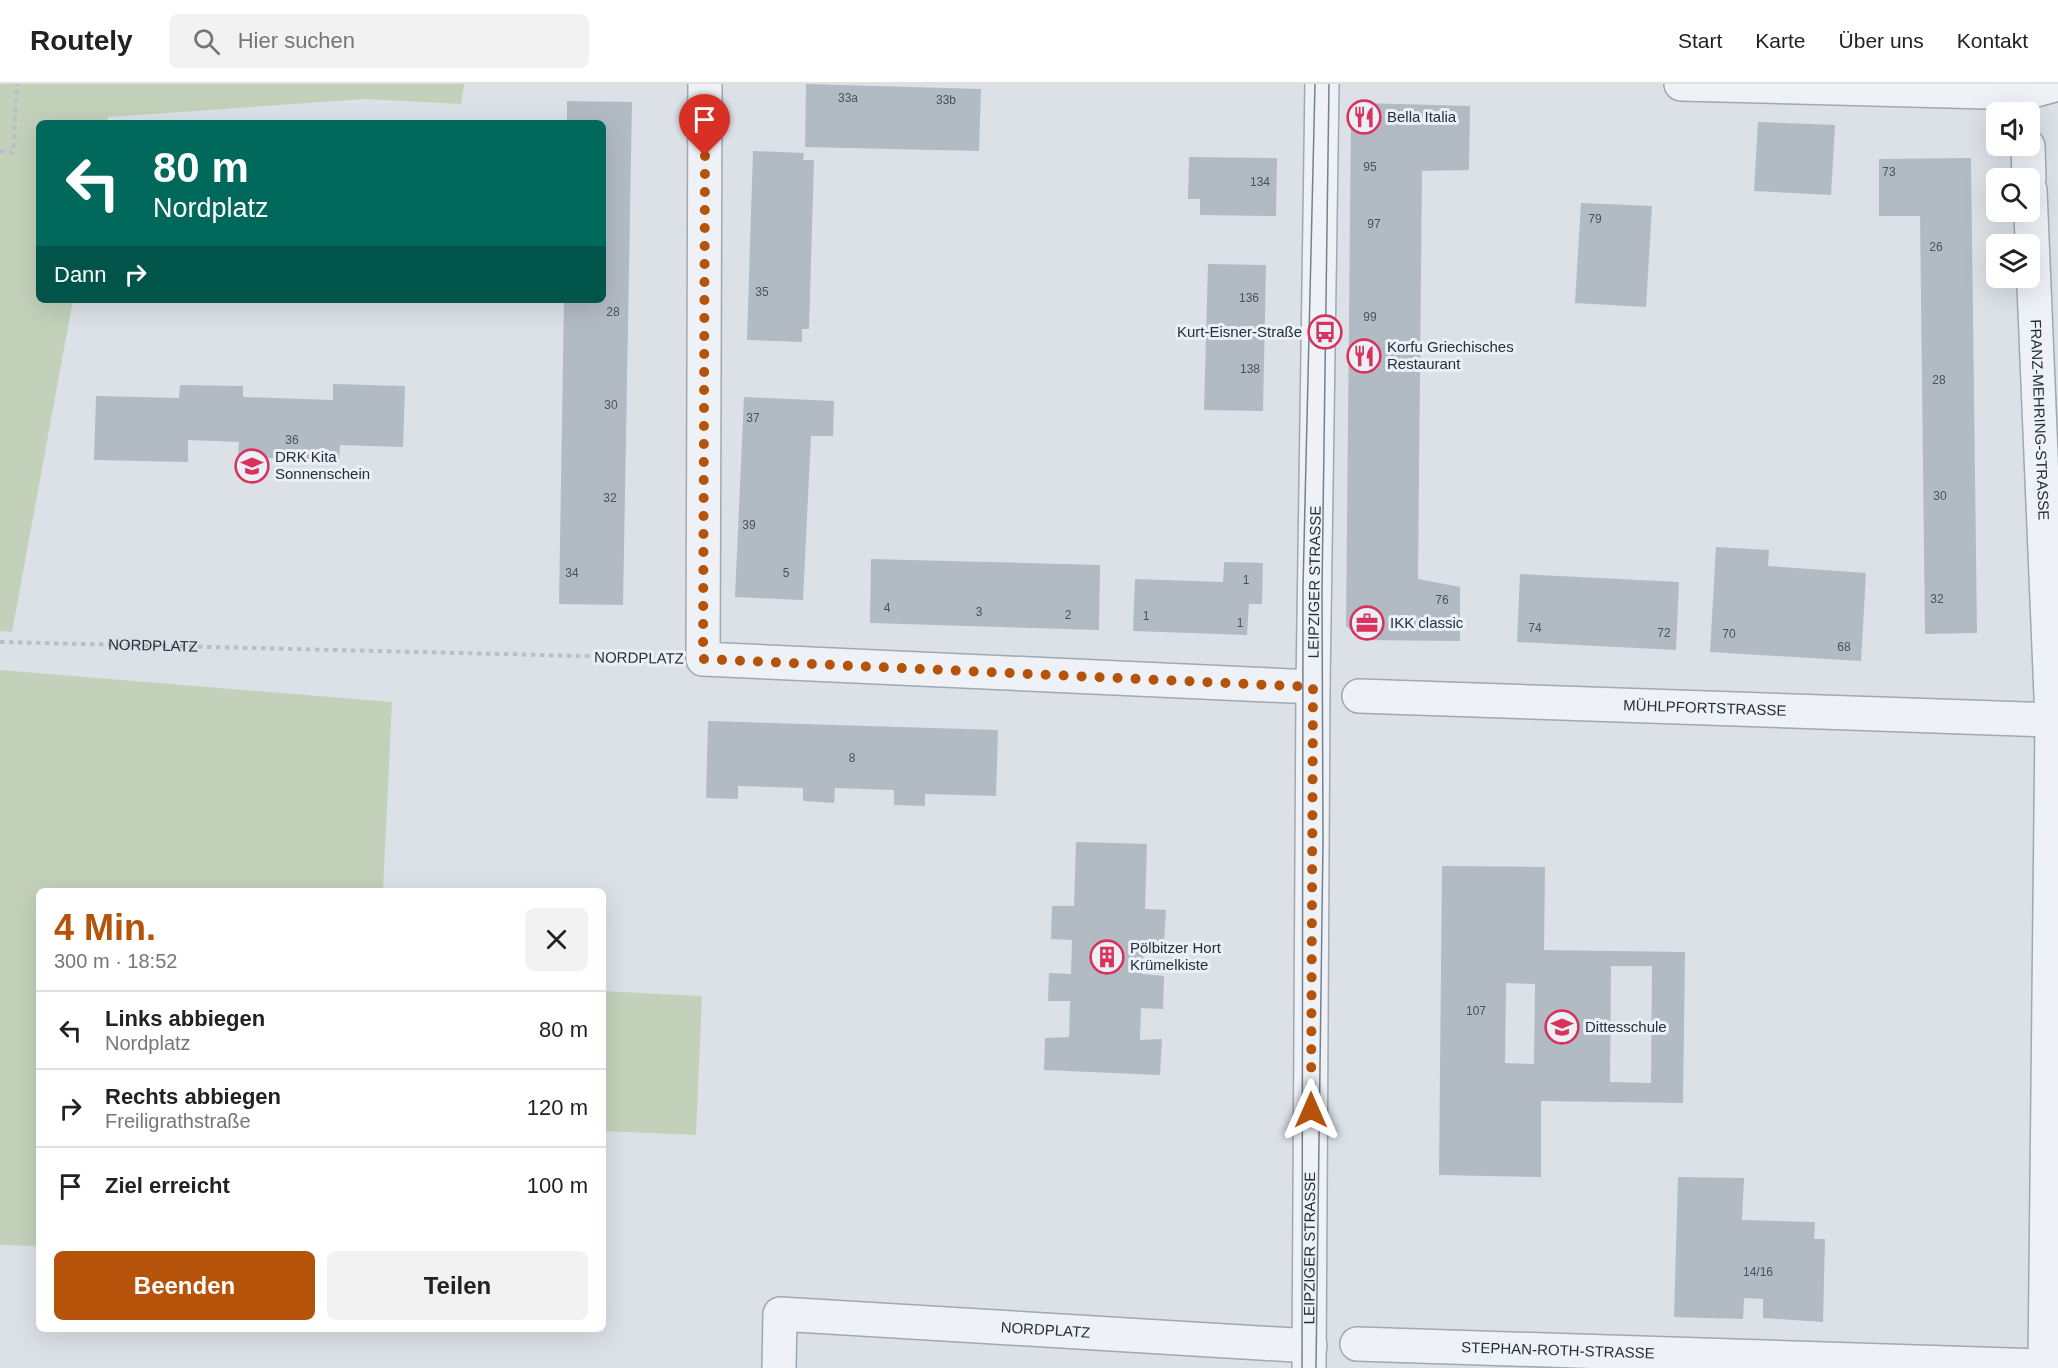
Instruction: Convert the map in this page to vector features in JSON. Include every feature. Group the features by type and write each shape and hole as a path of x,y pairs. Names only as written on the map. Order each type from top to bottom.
{"street":[{"path":"703,659 705,84"},
{"name":"LEIPZIGER STRASSE","path":"1310,1357 1313,687 1322,84"},
{"path":"1681,84 2025,96 2058,84"},
{"name":"FRANZ-MEHRING-STRASSE","path":"2031,222 2052,720 2045,1367"},
{"name":"NORDPLATZ","path":"703,659 1313,687"},
{"name":"MÜHLPFORTSTRASSE","path":"1359,696 2052,720"},
{"name":"NORDPLATZ","path":"779,1368 780,1314 1310,1357"},
{"name":"STEPHAN-ROTH-STRASSE","path":"1357,1344 2045,1367"}],"path":[{"path":"0,151 13,153 17,84"},
{"name":"NORDPLATZ","path":"0,642 703,659"}],"green space":[{"path":"0,84 464,84 461,104 365,99 108,117 107,120 36,120 36,303 72,303 12,632 0,631"},
{"path":"0,670 392,702 383,888 36,888 36,1246 0,1245"},
{"path":"606,991 702,996 696,1135 606,1131"}],"building":[{"path":"806,84 981,89 979,151 805,147"},
{"path":"567,101 632,102 623,605 559,604 564,303 606,303 606,120 567,120"},
{"path":"1361,103 1470,106 1469,170 1422,171 1418,579 1460,587 1460,641 1362,640 1346,626 1351,114"},
{"path":"1758,122 1835,125 1831,195 1754,191"},
{"path":"753,151 804,153 803,160 814,160 809,329 802,329 802,342 747,340"},
{"path":"1189,157 1277,158 1276,216 1200,215 1200,199 1188,199"},
{"path":"1971,158 1977,633 1925,634 1920,216 1879,216 1879,159"},
{"path":"1581,203 1652,206 1646,307 1575,303"},
{"path":"1208,264 1266,265 1263,411 1204,410"},
{"path":"333,384 405,386 403,447 340,445 339,460 238,457 239,442 188,440 188,462 94,460 96,396 179,398 180,385 243,386 243,397 333,400"},
{"path":"744,397 834,401 833,436 811,436 803,600 735,597"},
{"path":"1716,547 1769,550 1768,566 1866,573 1861,661 1710,652"},
{"path":"871,559 1100,565 1099,630 870,623"},
{"path":"1224,562 1263,563 1262,604 1249,604 1247,635 1133,631 1135,579 1223,582"},
{"path":"1520,574 1679,582 1676,650 1517,642"},
{"path":"708,721 998,730 996,796 925,794 925,806 894,805 894,790 835,788 834,803 805,801 803,800 803,788 738,786 738,799 706,798"},
{"name":"Pölbitzer Hort Krümelkiste","path":"1076,842 1147,844 1145,909 1166,910 1164,941 1144,941 1142,974 1164,976 1163,1009 1141,1008 1140,1040 1162,1039 1160,1075 1044,1070 1045,1038 1069,1037 1070,1001 1048,1001 1049,973 1071,974 1072,940 1051,939 1052,906 1074,906"},
{"path":"1442,866 1545,867 1544,950 1685,952 1683,1103 1541,1101 1541,1177 1439,1175","holes":["1611,966 1652,966 1651,1083 1610,1082","1506,983 1535,984 1534,1064 1505,1063"]},
{"path":"1678,1177 1744,1178 1742,1220 1815,1222 1814,1239 1825,1239 1823,1322 1763,1318 1763,1299 1744,1298 1743,1319 1674,1317"}],"tram line":[{"path":"1302,1368 1303,587 1315,84"},
{"path":"1316,1368 1323,841 1322,590 1329,84"}],"place":[{"name":"Bella Italia","path":"1364,117"},
{"name":"Kurt-Eisner-Straße","path":"1325,332"},
{"name":"Korfu Griechisches Restaurant","path":"1364,356"},
{"name":"DRK Kita Sonnenschein","path":"252,466"},
{"name":"IKK classic","path":"1367,623"},
{"name":"Pölbitzer Hort Krümelkiste","path":"1107,957"},
{"name":"Dittesschule","path":"1562,1027"}],"route":[{"path":"705,156 703,659 1313,687 1311,1110"}]}
